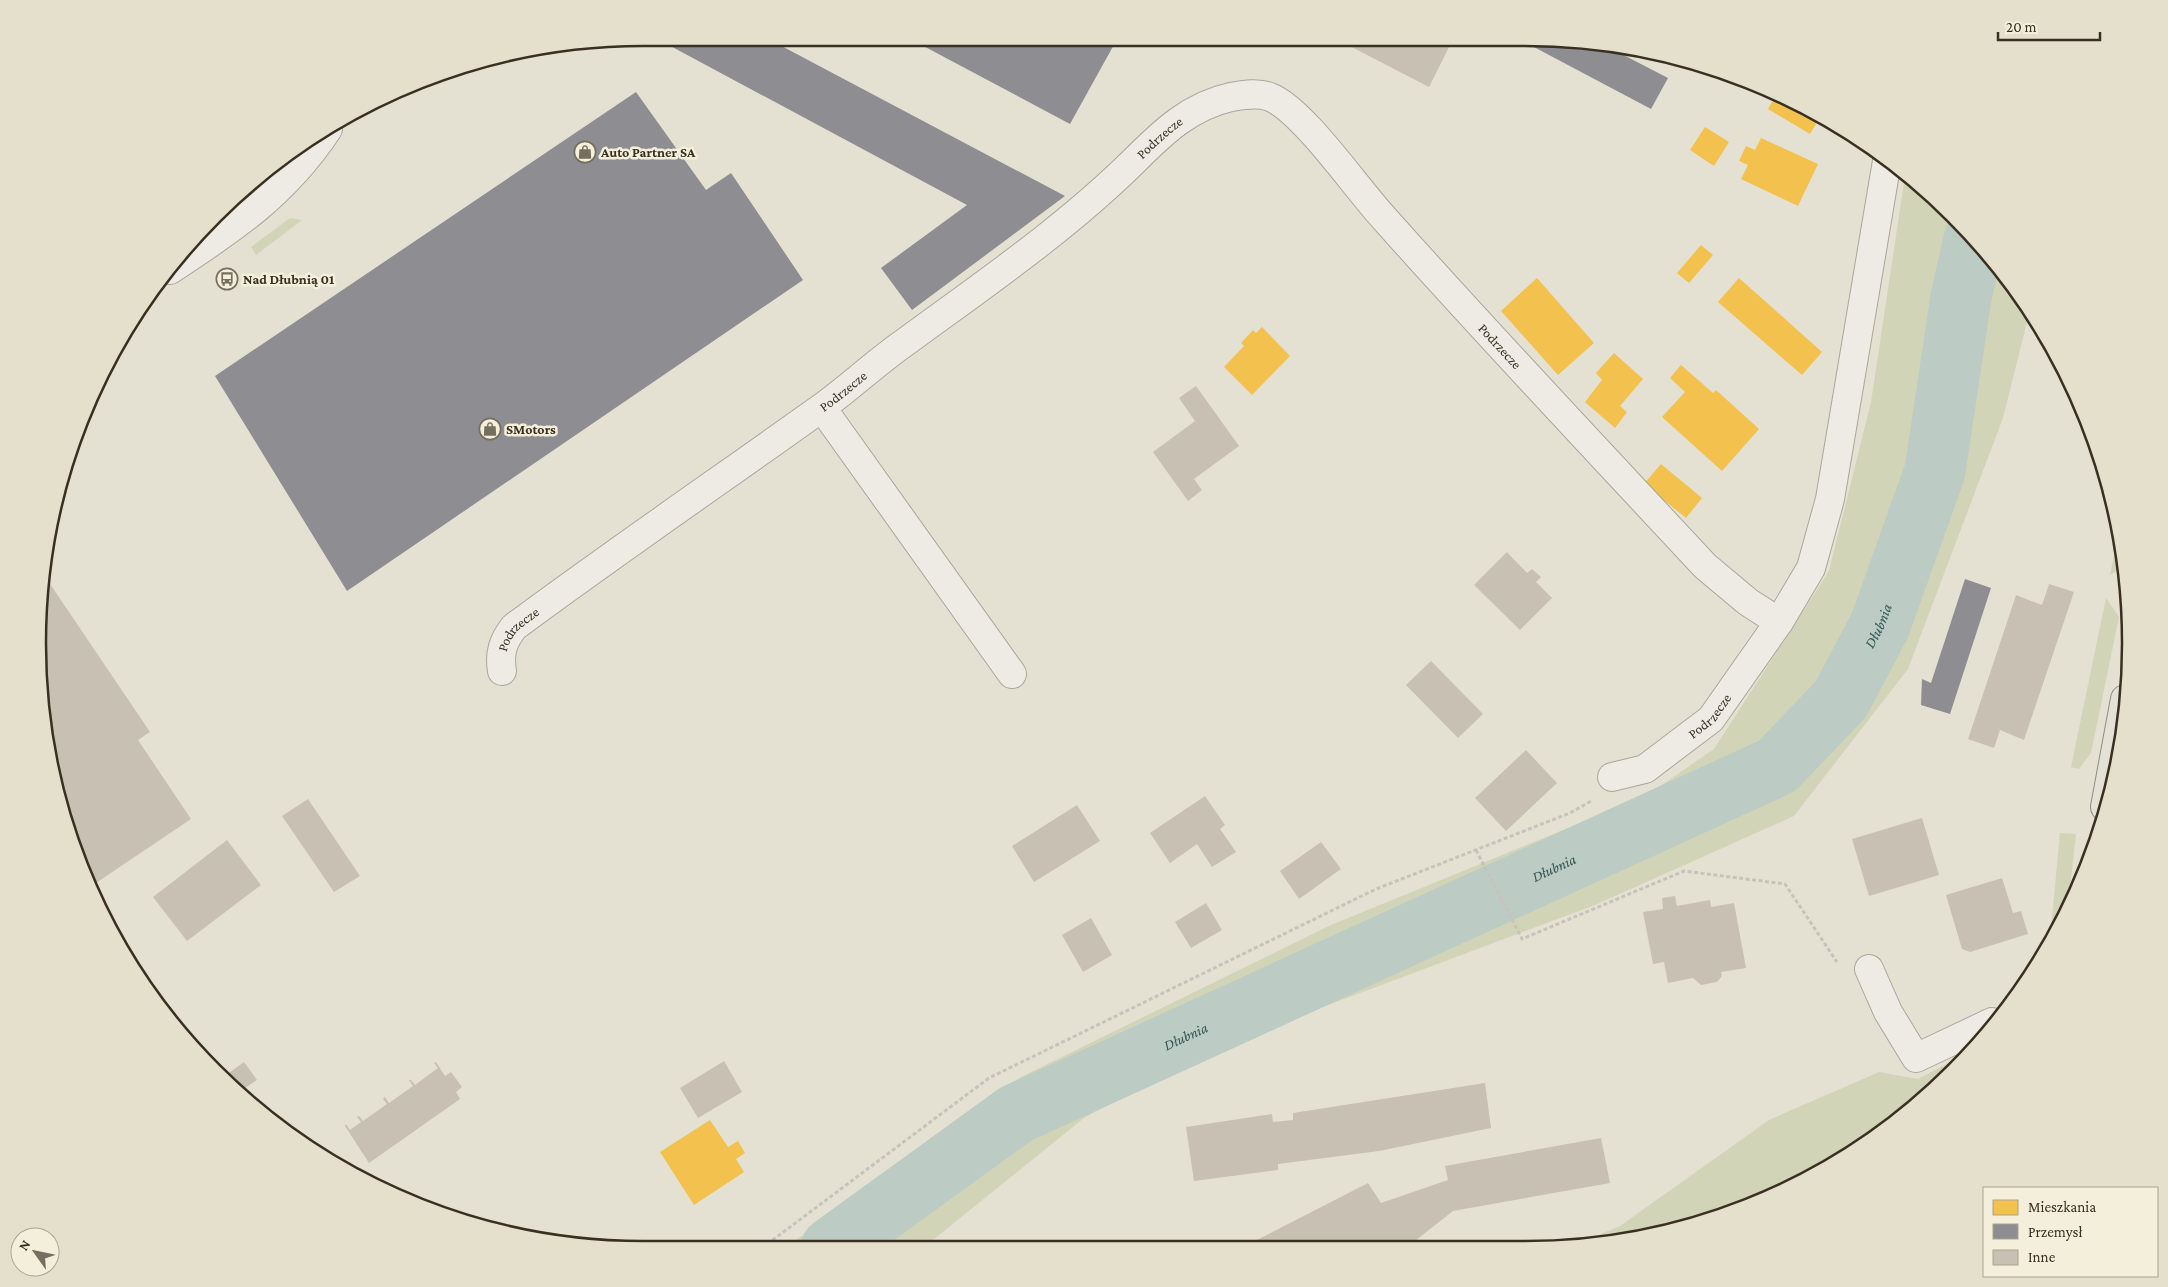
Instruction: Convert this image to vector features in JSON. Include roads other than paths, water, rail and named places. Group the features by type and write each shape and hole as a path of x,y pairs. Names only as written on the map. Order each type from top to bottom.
{"street":[{"name":"Podrzecze","path":"502,671 500,660 502,648 514,627 618,550 822,408 865,371 1027,252 1103,191 1176,122 1199,107 1220,99 1244,94 1265,95 1282,103 1298,116 1375,209 1441,282 1705,566 1748,602 1779,622"},
{"path":"189,257 271,198 309,158 319,142"},
{"name":"Podrzecze","path":"1612,777 1645,770 1712,719 1779,622 1811,568 1830,499 1886,168"},
{"path":"822,408 1012,674"},
{"path":"1869,969 1888,1012 1916,1058 1982,1027"}],"waterway":[{"name":"Dłubnia","path":"841,1241 1016,1114 1777,766 1841,699 1880,625 1935,471 1961,297 1972,248"}],"place":[{"name":"Auto Partner SA","path":"585,152"},
{"name":"Nad Dłubnią 01","path":"227,279"},
{"name":"SMotors","path":"490,429"}]}
